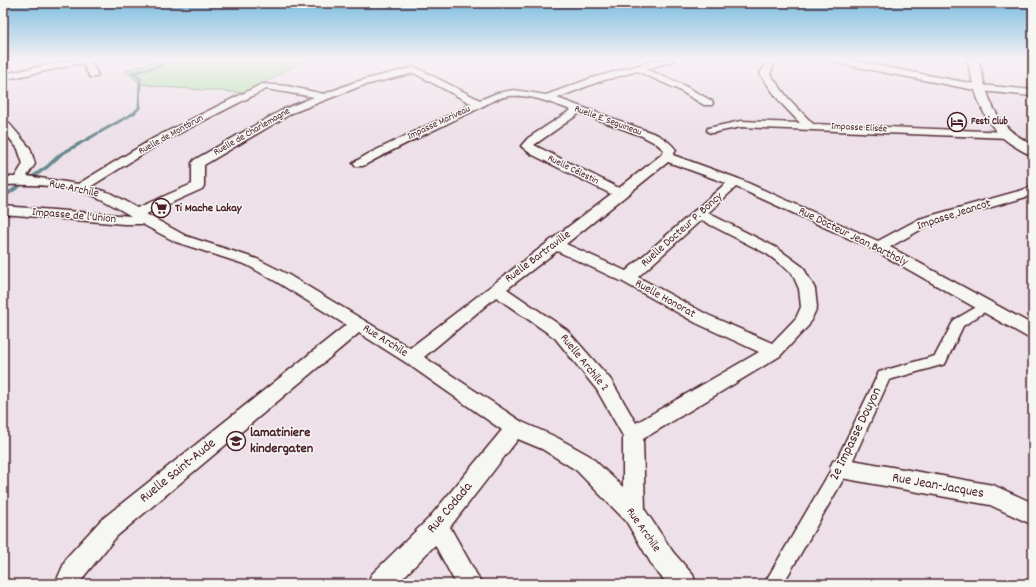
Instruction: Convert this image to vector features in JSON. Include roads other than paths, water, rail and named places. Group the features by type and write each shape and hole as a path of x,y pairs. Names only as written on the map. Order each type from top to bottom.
{"street":[{"name":"Ruelle de Montbrun","path":"80,188 158,140 264,86"},
{"name":"Ruelle de Montbrun","path":"268,86 322,96"},
{"name":"Ruelle de Charlemagne","path":"140,217 198,186 198,163 288,110 322,96 352,86"},
{"name":"Ruelle de Charlemagne","path":"446,86 480,104"},
{"path":"546,99 579,86"},
{"path":"679,86 708,103"},
{"path":"774,86 784,100 809,126"},
{"path":"972,86 1033,93"},
{"path":"980,88 996,124 1008,135 1033,151"},
{"name":"Impasse Mariveau","path":"359,163 400,141 495,97 512,93 546,99"},
{"name":"Ruelle E. Seguineau","path":"546,99 646,135 667,151"},
{"name":"Ruelle Célestin","path":"578,110 532,140 527,146 535,152 619,193"},
{"path":"3,123 24,148 29,164 25,180"},
{"name":"Impasse Elisée","path":"712,130 741,124 1008,135"},
{"name":"Rue Docteur Jean Bartholy","path":"667,151 879,247 1033,333"},
{"name":"Ruelle Bartraville","path":"411,357 496,289 556,245 667,151"},
{"name":"Rue Archile","path":"3,181 25,180 80,188 105,196 181,239 252,262 358,324 411,357 515,428 549,443 583,463 634,513 664,561 684,584"},
{"name":"Ruelle Docteur P. Boncy","path":"628,278 735,182"},
{"name":"Impasse Jeancot","path":"879,247 924,222 1033,191"},
{"name":"Impasse de l'Union","path":"3,210 124,220 140,217"},
{"path":"633,436 774,351 803,321 809,307 807,289 798,270 772,251 700,214"},
{"name":"Ruelle Honorat","path":"556,245 628,278 702,319 774,351"},
{"name":"Ruelle Archile 2","path":"496,289 561,334 604,385 633,436 634,513"},
{"name":"2e Impasse Douyon","path":"774,584 841,468 884,376 940,360 958,323 984,306"},
{"name":"Ruelle Saint-Aude","path":"67,584 76,566 109,528 358,324"},
{"name":"Rue Codada","path":"380,584 438,526 515,428"},
{"name":"Rue Jean-Jacques","path":"841,468 993,495 1033,514"},
{"path":"438,526 470,584"}],"waterway":[{"path":"77,145 134,113 139,108 140,86"},
{"path":"3,197 47,167 61,154 79,144"}],"place":[{"name":"Festi Club","path":"957,122"},
{"name":"Ti Mache Lakay","path":"161,208"},
{"name":"lamatiniere kindergaten","path":"236,441"}]}
